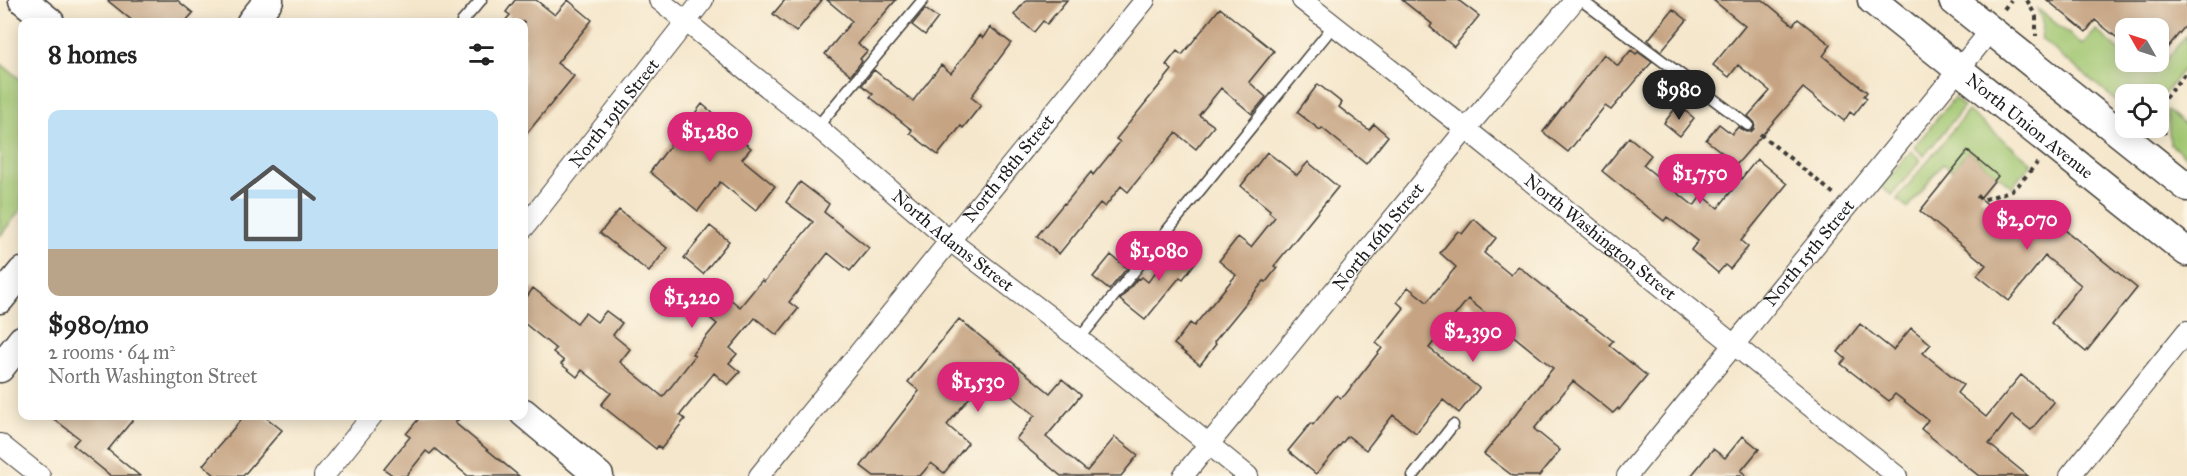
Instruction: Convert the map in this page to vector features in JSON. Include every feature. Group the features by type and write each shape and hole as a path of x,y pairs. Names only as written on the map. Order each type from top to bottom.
{"street":[{"path":"254,18 269,0"},
{"name":"North Adams Street","path":"659,0 817,127 949,240 1078,339 1248,476"},
{"name":"North 19th Street","path":"528,223 703,0"},
{"name":"North 18th Street","path":"759,476 1145,0"},
{"name":"North Washington Street","path":"1302,0 1335,24 1897,476"},
{"name":"North 16th Street","path":"1183,476 1466,129 1575,0"},
{"name":"North Union Avenue","path":"1872,0 2187,252"},
{"path":"1953,0 2187,187"},
{"name":"North 15th Street","path":"1627,476 1990,30"},
{"path":"0,300 18,277"},
{"path":"2070,476 2187,331"},
{"path":"0,368 18,345"},
{"path":"528,417 599,476"},
{"path":"324,476 369,420"},
{"path":"0,444 40,476"}],"lane":[{"path":"465,18 481,0"},
{"path":"817,127 923,0"},
{"path":"1581,0 1748,124"},
{"path":"1078,339 1335,24"},
{"path":"1413,476 1453,425"}],"path":[{"path":"2006,6 2011,0"},
{"path":"2027,0 2036,17 2034,39"},
{"path":"2169,92 2187,71"},
{"path":"1748,124 1848,205"},
{"path":"2165,138 2166,145"},
{"path":"1977,196 1983,200 2015,189 2038,162"}],"green space":[{"path":"2038,9 2083,45 2096,30 2115,46 2115,72 2148,72 2153,76 2156,72 2169,72 2169,56 2187,34 2187,65 2169,88 2169,84 2115,84 2115,100 2041,39 2043,25"},
{"path":"0,63 18,77 18,213 0,236"},
{"path":"1954,98 1964,107 1924,156 1914,147"},
{"path":"1968,111 2032,163 2012,187 1968,151 1952,171 1943,164 1908,208 1897,199"},
{"path":"2169,112 2187,127 2187,158 2170,144"},
{"path":"1911,151 1921,160 1892,195 1881,187"}],"building":[{"path":"107,0 177,0 193,13 189,18 129,18"},
{"path":"515,0 536,0 555,15 568,0 592,20 557,63 574,76 528,132 528,18 507,18 510,15 506,12"},
{"path":"785,0 822,0 796,32 773,14"},
{"path":"827,0 896,0 858,44 867,51 851,75 825,54 852,21"},
{"path":"1026,0 1067,0 1047,24 1043,21 1034,32 1014,15"},
{"path":"1402,0 1458,0 1479,16 1454,47 1430,27 1432,24"},
{"path":"1713,0 1763,0 1793,25 1798,19 1831,45 1823,56 1867,92 1864,96 1867,98 1854,115 1850,112 1844,121 1803,88 1737,164 1706,140 1719,124 1732,134 1738,127 1751,132 1755,123 1748,116 1770,91 1738,65 1729,77 1713,65 1745,26"},
{"path":"2047,0 2187,0 2187,24 2169,46 2169,18 2115,18 2115,36 2095,20 2086,32"},
{"path":"1220,8 1274,51 1249,82 1266,97 1252,114 1221,88 1199,115 1214,126 1196,149 1176,133 1128,192 1121,186 1105,207 1100,203 1059,254 1037,236 1091,172 1093,175 1120,142 1116,139 1172,70 1166,65 1177,51 1182,55"},
{"path":"925,9 938,18 925,35 912,25"},
{"path":"1673,9 1687,20 1661,51 1648,40"},
{"path":"990,27 1011,43 971,97 981,105 938,155 910,133 912,130 870,97 873,94 862,85 874,70 913,101 941,65 951,73 980,35 983,38"},
{"path":"1631,50 1652,62 1611,110 1605,106 1568,152 1543,132 1604,54 1618,66"},
{"path":"1318,84 1342,103 1339,107 1369,130 1374,124 1388,136 1366,164 1322,128 1320,130 1297,112"},
{"path":"702,104 751,148 742,159 775,186 756,211 720,182 698,211 650,172"},
{"path":"1678,105 1694,118 1680,136 1664,123"},
{"path":"1629,137 1651,155 1643,165 1694,206 1702,195 1718,208 1757,159 1787,184 1741,241 1748,247 1730,269 1725,265 1718,273 1691,250 1698,241 1667,217 1664,221 1602,171"},
{"path":"1968,151 1998,176 1980,198 2016,228 2034,205 2137,288 2086,352 2051,323 2081,285 2045,256 2009,301 1977,275 1986,265 1920,211"},
{"path":"1267,152 1297,175 1308,162 1338,187 1274,266 1277,268 1266,282 1264,281 1214,342 1216,344 1200,365 1174,344 1190,323 1194,326 1236,275 1219,261 1238,237 1251,247 1275,217 1269,212 1270,210 1241,186"},
{"path":"800,182 829,204 824,212 869,248 850,271 828,253 789,302 798,309 777,335 755,318 730,348 737,354 729,363 740,372 728,385 714,373 680,415 685,419 661,449 658,446 656,449 601,405 611,393 582,370 577,377 561,364 564,361 553,352 556,349 528,326 528,295 533,288 577,323 585,313 597,322 606,311 622,323 613,335 630,349 620,362 663,397 695,356 692,354 717,324 696,306 713,285 740,307 762,280 764,282 813,222 786,202"},
{"path":"619,210 667,248 649,272 600,233"},
{"path":"1474,219 1496,238 1484,253 1511,275 1518,266 1613,341 1609,345 1647,376 1619,410 1618,408 1613,413 1573,381 1534,429 1560,450 1539,476 1513,476 1484,454 1553,368 1468,299 1429,348 1479,388 1459,413 1443,400 1416,433 1393,415 1366,450 1348,436 1316,474 1288,451 1337,395 1341,398 1345,395 1382,348 1376,343 1404,308 1397,302 1408,287 1427,302 1456,267 1440,253 1458,231 1462,234"},
{"path":"710,226 729,241 703,274 684,258"},
{"path":"1178,243 1198,259 1145,320 1120,300 1138,278 1142,277 1148,282"},
{"path":"1111,255 1127,268 1109,290 1093,277"},
{"path":"959,319 1050,393 1062,379 1081,395 1046,437 1087,471 1115,437 1138,455 1121,476 1061,476 1016,439 1035,415 987,376 947,425 968,443 944,473 931,463 920,476 874,476 861,466 919,391 908,382"},
{"path":"1860,324 1893,350 1911,328 1931,344 1923,353 1963,385 1957,393 1986,417 2021,375 2054,402 2031,430 2012,415 1989,444 2028,476 1979,476 1921,429 1928,420 1895,394 1889,401 1841,364 1846,359 1838,352"},
{"path":"55,420 133,420 108,450 140,476 111,476 73,445 79,438"},
{"path":"241,420 269,420 282,430 243,476 216,476 203,465"},
{"path":"418,420 458,420 455,423 519,476 468,476 435,449 430,454 426,451 406,476 394,476 384,469 410,437 406,434"},
{"path":"1743,436 1759,449 1741,471 1747,476 1691,476 1713,449 1725,458"}]}
